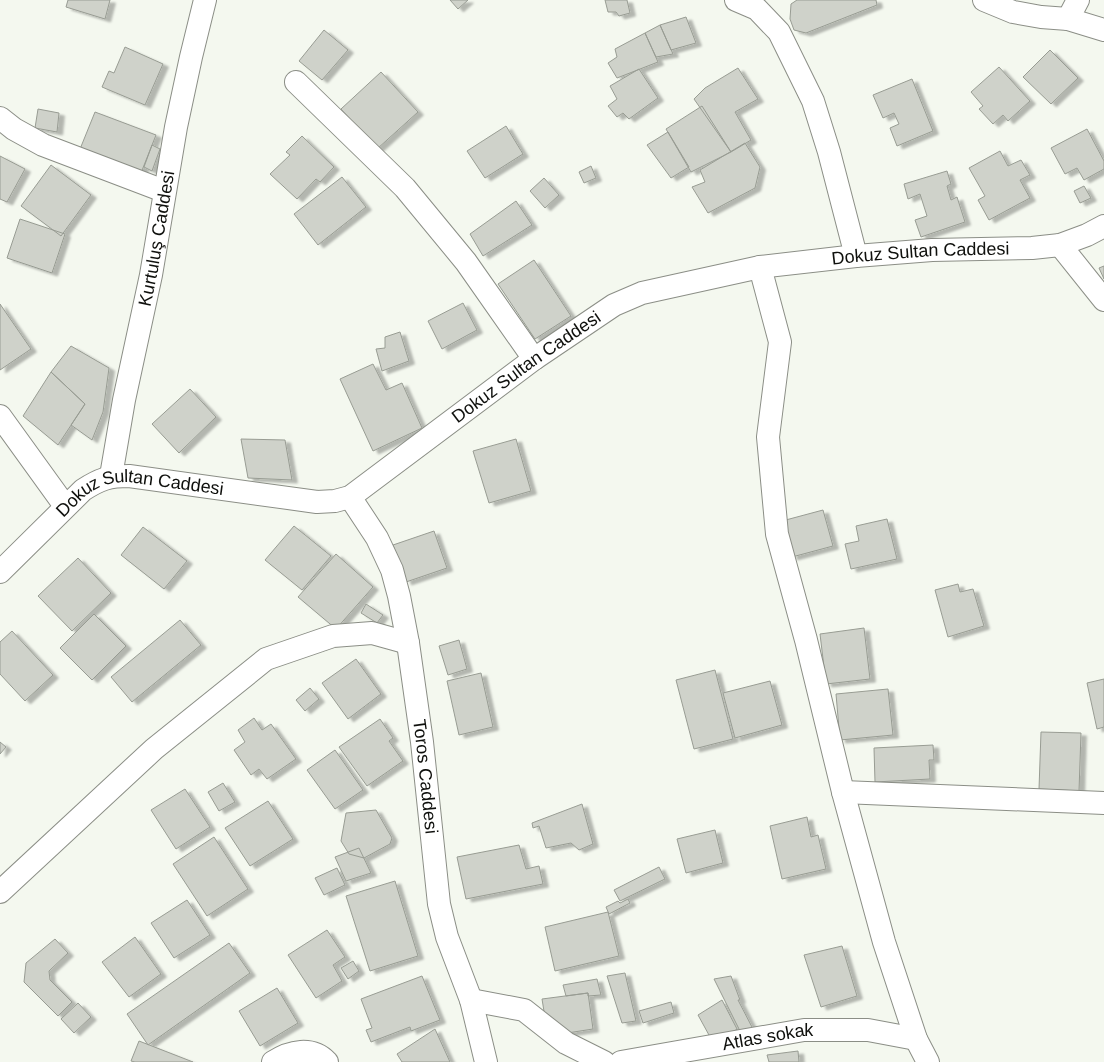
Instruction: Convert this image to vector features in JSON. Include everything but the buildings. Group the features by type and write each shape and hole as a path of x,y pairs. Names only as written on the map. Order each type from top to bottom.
{"street":[{"name":"Kurtuluş Caddesi","path":"111,476 124,400 151,275 164,191 191,57 205,0"},
{"path":"736,0 760,4 779,32 812,101 829,152 856,256"},
{"path":"984,0 1013,12 1041,17 1073,9 1104,30"},
{"path":"296,82 405,188 466,262 534,359"},
{"path":"0,118 14,129 43,145 164,191"},
{"name":"Dokuz Sultan Caddesi","path":"0,572 83,490 96,481 111,476 128,476 317,502 335,501 350,497 534,359 614,305 642,293 760,267 856,256 932,250 1032,248 1060,245 1104,226"},
{"path":"1060,245 1104,300"},
{"path":"760,267 780,342 768,438 777,534 806,640 843,792 884,942 916,1039 928,1062"},
{"path":"0,416 65,506"},
{"name":"Toros Caddesi","path":"350,497 377,538 392,570 399,596 408,643 422,742 439,904 447,936 471,1000 486,1062"},
{"path":"0,892 154,749 266,659 333,636 372,633 408,643"},
{"path":"843,792 1104,803"},
{"path":"471,1000 524,1010 566,1042 604,1062"},
{"name":"Atlas sokak","path":"621,1062 804,1030 868,1030 916,1039"},
{"path":"272,1062 285,1054 303,1052 320,1055 327,1062"}]}
